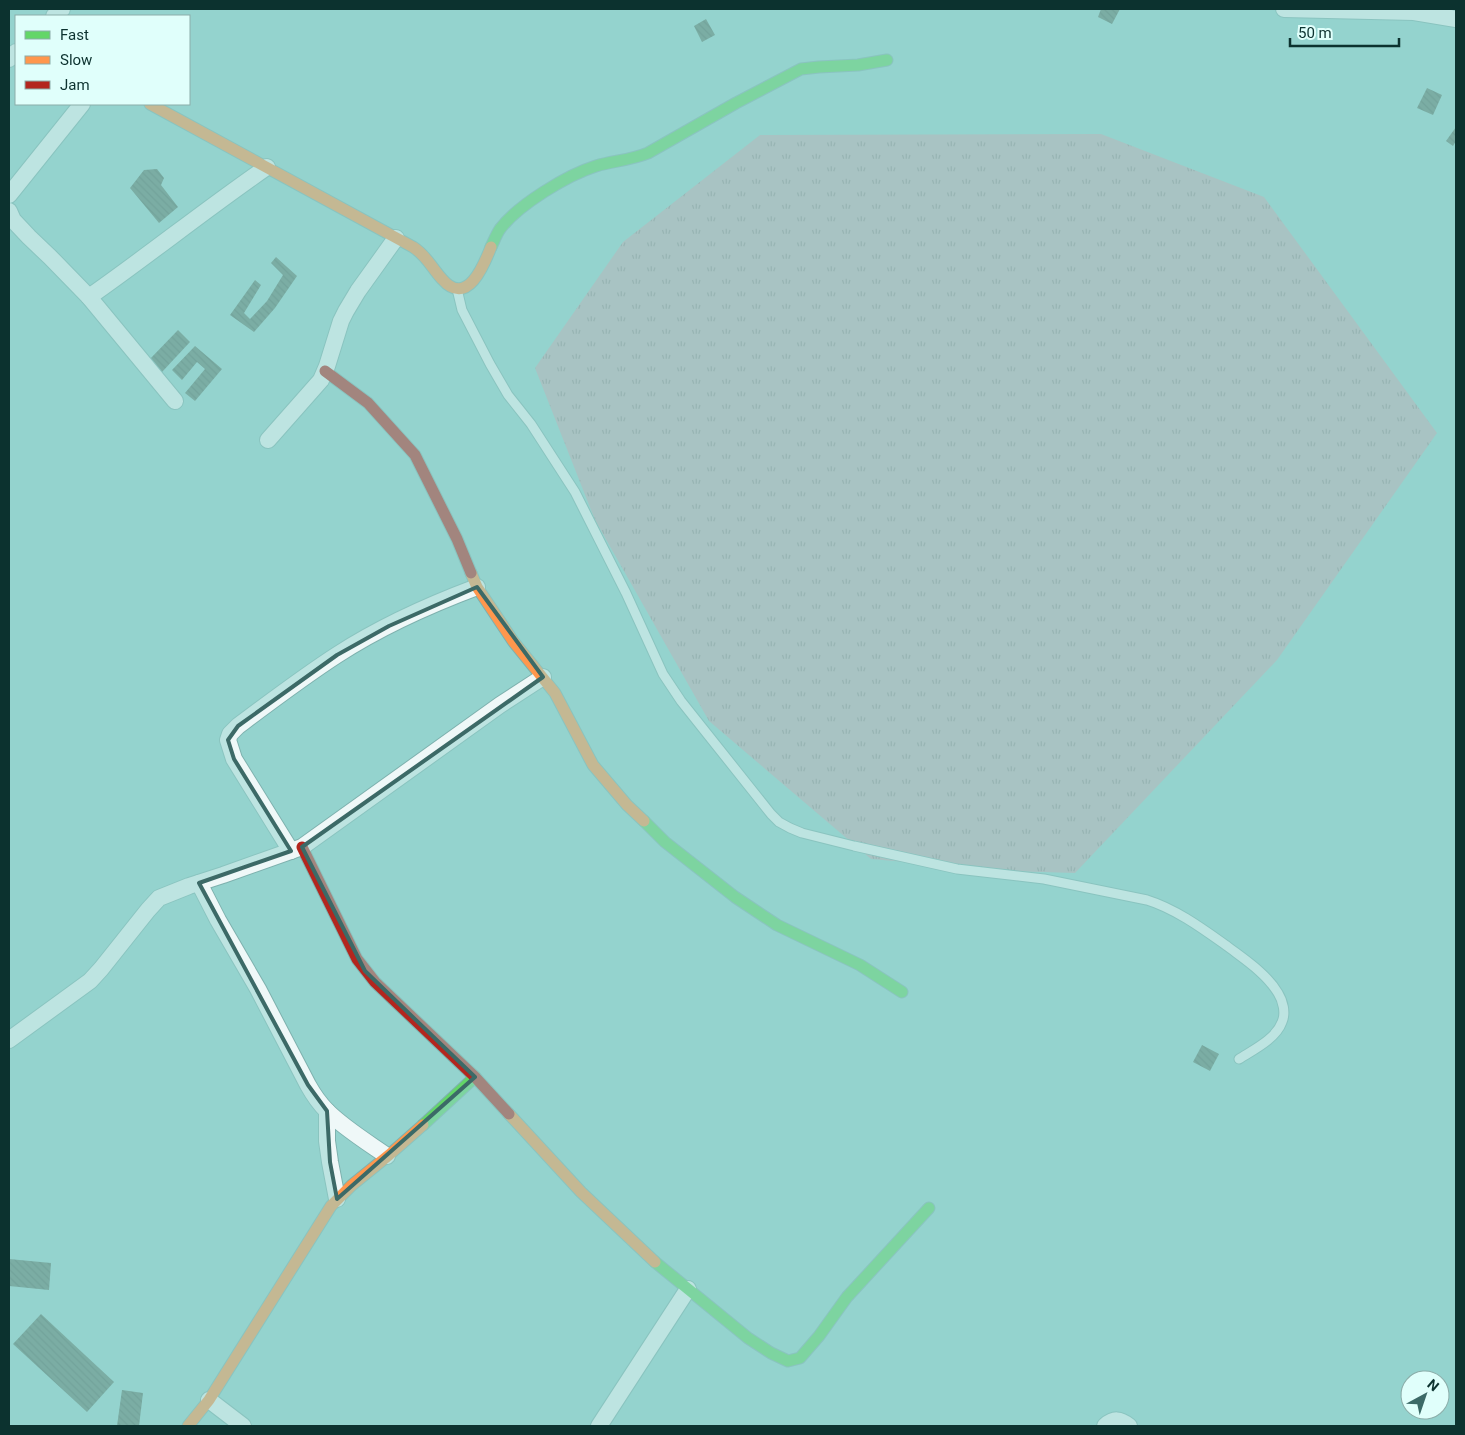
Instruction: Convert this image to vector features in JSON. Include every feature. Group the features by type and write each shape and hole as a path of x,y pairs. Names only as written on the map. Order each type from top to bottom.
{"street":[{"path":"1284,9 1376,9 1414,12 1456,19"},
{"path":"152,105 414,248 428,259 439,277 449,285 457,288 466,288 472,284 479,274 498,233 510,218 577,172 648,153 801,69 818,66 863,65 887,60"},
{"path":"9,195 81,105"},
{"path":"89,297 267,167"},
{"path":"9,210 13,220 89,297 175,401"},
{"path":"268,440 316,387 325,371 346,311 396,238"},
{"path":"325,371 368,403 415,455 457,539 477,587 513,641 555,693 584,750 627,805 665,842 735,897 767,919 787,931 860,965 902,992"},
{"path":"477,587 389,626 337,655 238,726 230,734 228,740 234,759 296,849 365,971 475,1077 581,1192 643,1251 748,1338 771,1353 788,1360 800,1358 847,1297 929,1208"},
{"path":"9,1040 90,981 159,898 296,849 500,705 543,677"},
{"path":"199,883 258,989 308,1085 327,1111 387,1156"},
{"path":"188,1426 209,1400 331,1206 348,1187 387,1156 475,1077"},
{"path":"327,1111 327,1142 337,1199"},
{"path":"599,1426 688,1288"},
{"path":"209,1400 243,1426"},
{"path":"1105,1426 1113,1420 1118,1420 1129,1426"}],"lane":[{"path":"457,288 462,310 508,395 531,424 576,492 626,592 663,674 680,701 779,822 796,831 824,839 957,869 1044,879 1155,902 1204,930 1250,963 1278,992 1283,1004 1282,1022 1275,1033 1239,1059"}],"highlighted area":[{"path":"477,587 543,677 302,847 365,971 475,1077 337,1199 330,1162 327,1111 308,1085 199,883 291,851 234,759 228,740 238,726 337,655 389,626"}],"green space":[{"path":"1101,134 1264,197 1437,433 1277,660 1075,873 1009,871 871,859 709,721 595,520 535,368 623,242 760,135"}],"building":[{"path":"1101,9 1120,9 1112,24 1098,17"},
{"path":"706,19 715,35 702,42 694,26"},
{"path":"1427,88 1442,95 1433,115 1417,108"},
{"path":"1456,127 1456,141 1453,146 1446,141"},
{"path":"157,169 164,178 161,185 178,207 159,223 130,188 144,170"},
{"path":"276,257 297,276 275,308 254,332 230,315 255,280 261,285 244,313 250,319 267,301 283,275 271,263"},
{"path":"178,330 190,342 162,372 149,360"},
{"path":"195,346 222,369 195,401 185,393 205,369 197,362 182,380 172,370"},
{"path":"1202,1045 1219,1054 1210,1071 1193,1062"},
{"path":"9,1259 51,1263 49,1290 9,1286"},
{"path":"41,1314 114,1382 87,1412 13,1344"},
{"path":"122,1390 143,1393 139,1426 117,1426"}],"traffic: fast":[{"path":"491,247 500,229 519,210 571,176 596,166 648,153 801,69 858,65 887,60"},
{"path":"644,821 665,842 735,897 777,925 860,965 902,992"},
{"path":"423,1125 475,1077"},
{"path":"655,1262 748,1338 771,1353 788,1361 800,1358 819,1336 847,1297 929,1208"}],"traffic: slow":[{"path":"152,105 413,247 422,254 451,287 459,289 473,281 484,264 491,247"},
{"path":"471,573 477,587 513,641 555,693 593,765 627,805 644,821"},
{"path":"509,1114 581,1192 655,1262"},
{"path":"188,1426 209,1400 331,1206 352,1185 423,1125"}],"traffic: jam":[{"path":"325,371 368,403 415,455 457,539 471,573"},
{"path":"302,847 357,959 375,982 475,1077 509,1114"}]}
